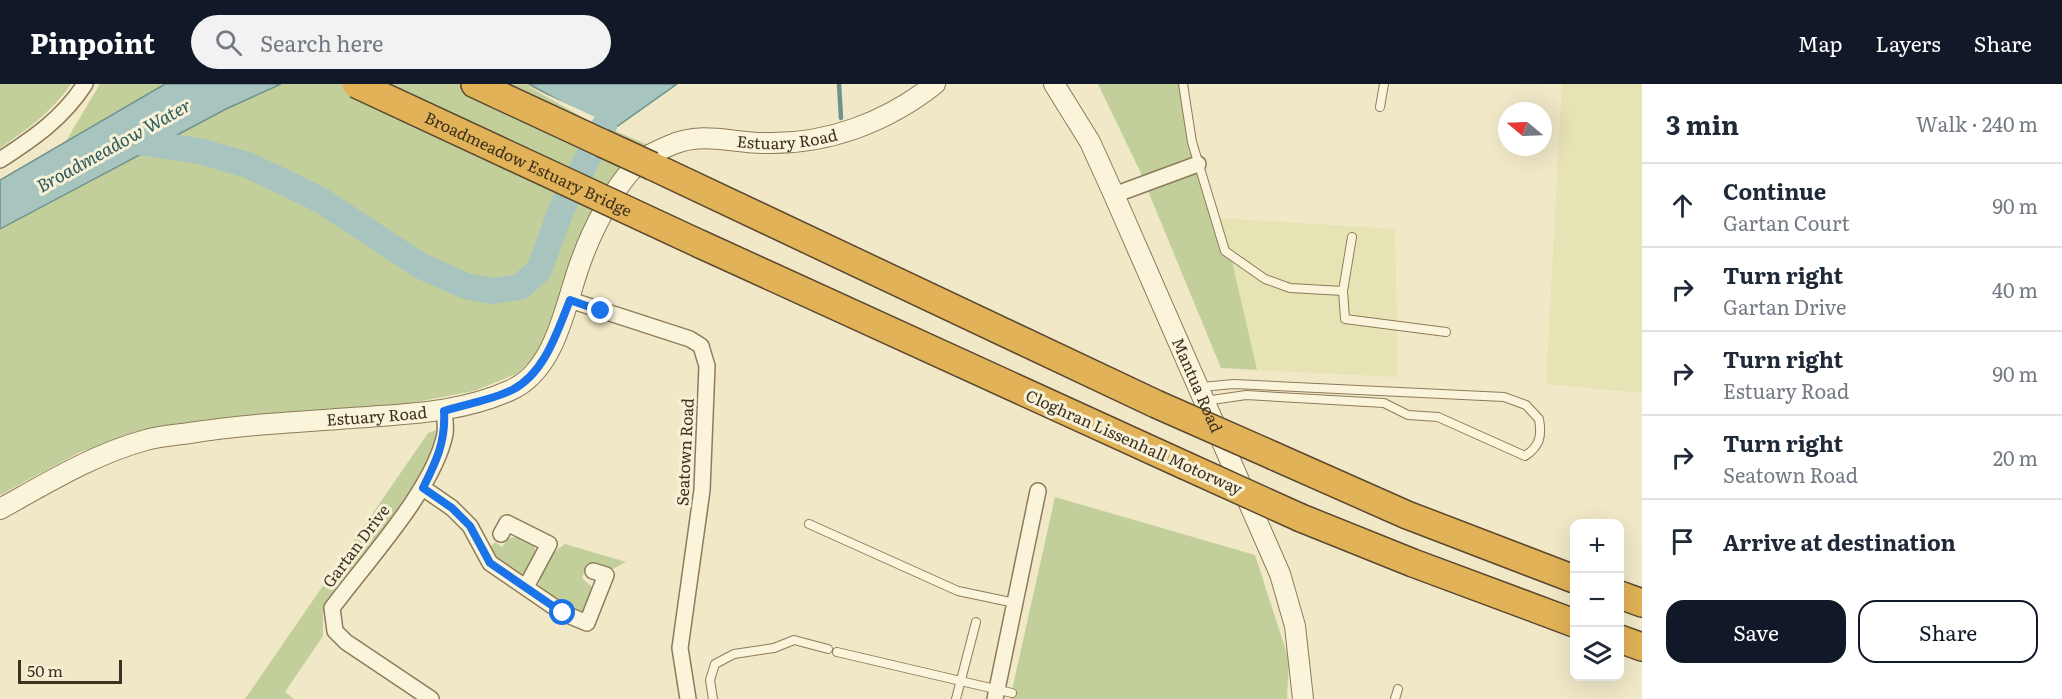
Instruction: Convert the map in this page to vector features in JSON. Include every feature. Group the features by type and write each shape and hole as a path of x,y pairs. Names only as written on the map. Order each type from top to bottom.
{"highway":[{"name":"Broadmeadow Estuary Bridge","path":"356,84 700,244"},
{"path":"475,84 1156,404 1407,514 1570,577"},
{"name":"Cloghran Lissenhall Motorway","path":"700,244 1301,518 1413,563 1570,620"},
{"path":"1624,596 1642,603"},
{"path":"1624,640 1642,647"}],"street":[{"path":"0,160 42,134 72,104 86,84"},
{"name":"Estuary Road","path":"0,509 87,462 147,440 224,428 444,411 513,389 530,376 547,354 570,300 581,260 593,233 624,181 641,160 673,144 696,138 766,144 841,134 908,105 935,84"},
{"name":"Mantua Road","path":"1054,84 1090,142 1280,574 1295,626 1303,699"},
{"path":"1114,195 1198,164"},
{"name":"Seatown Road","path":"570,300 690,339 700,346 707,366 702,490 680,648 688,699"},
{"name":"Gartan Drive","path":"431,699 346,642 335,631 332,608 423,488 438,458 446,432 444,411"},
{"path":"423,488 452,508 470,526 490,563 563,613 587,623 606,575 593,571"},
{"path":"1001,694 1015,603 1038,491"},
{"path":"501,534 507,523 549,544 525,587"}],"lane":[{"path":"1183,84 1198,164 1225,251 1265,279 1290,288 1343,291"},
{"path":"1380,108 1384,84"},
{"path":"1352,237 1343,291 1345,319 1446,332"},
{"path":"1234,384 1504,397 1526,405 1539,419 1540,441 1534,450 1525,456 1438,417 1408,415 1384,403 1202,394 1234,384"},
{"path":"809,524 958,591 1015,603"},
{"path":"956,699 976,621"},
{"path":"713,699 710,680 715,664 734,654 774,648 794,640 828,649"},
{"path":"837,652 961,680 1001,694"},
{"path":"1395,699 1398,689"}],"shaded area":[{"path":"1562,84 1642,84 1642,393 1546,384"},
{"path":"1216,218 1395,229 1398,377 1257,370 1232,261"}],"green space":[{"path":"0,84 71,84 47,111 0,148"},
{"path":"100,84 165,84 66,141"},
{"path":"281,84 529,84 604,126 648,145 588,218 555,314 537,354 516,374 474,391 400,405 155,432 80,452 0,495 0,229 226,109"},
{"path":"1098,84 1182,84 1193,152 1232,261 1257,370 1221,368 1139,169"},
{"path":"437,430 422,472 407,497 323,613 323,636 285,692 294,699 245,699 428,433"},
{"path":"1055,497 1255,555 1289,660 1287,699 1010,699"},
{"path":"518,537 533,544 537,554 526,572 520,575 505,569 488,549 495,542 502,547 508,538"},
{"path":"565,544 626,562 611,570 587,563 582,578 594,589 584,614 576,614 539,588 546,563"}],"water":[{"name":"Broadmeadow Water","path":"165,84 281,84 226,109 0,229 0,180"},
{"path":"529,84 677,84 612,130"}],"pier":[{"path":"526,85 619,128 610,133"}],"waterway":[{"path":"839,84 841,118"},
{"name":"Broadmeadow Water","path":"124,140 199,151 248,165 319,199 421,266 466,286 492,291 520,287 539,270 562,208 604,126"}],"route":[{"path":"563,613 490,563 470,526 452,508 423,488 438,458 446,432 444,411 513,389 530,376 547,354 570,300 601,311"}]}
